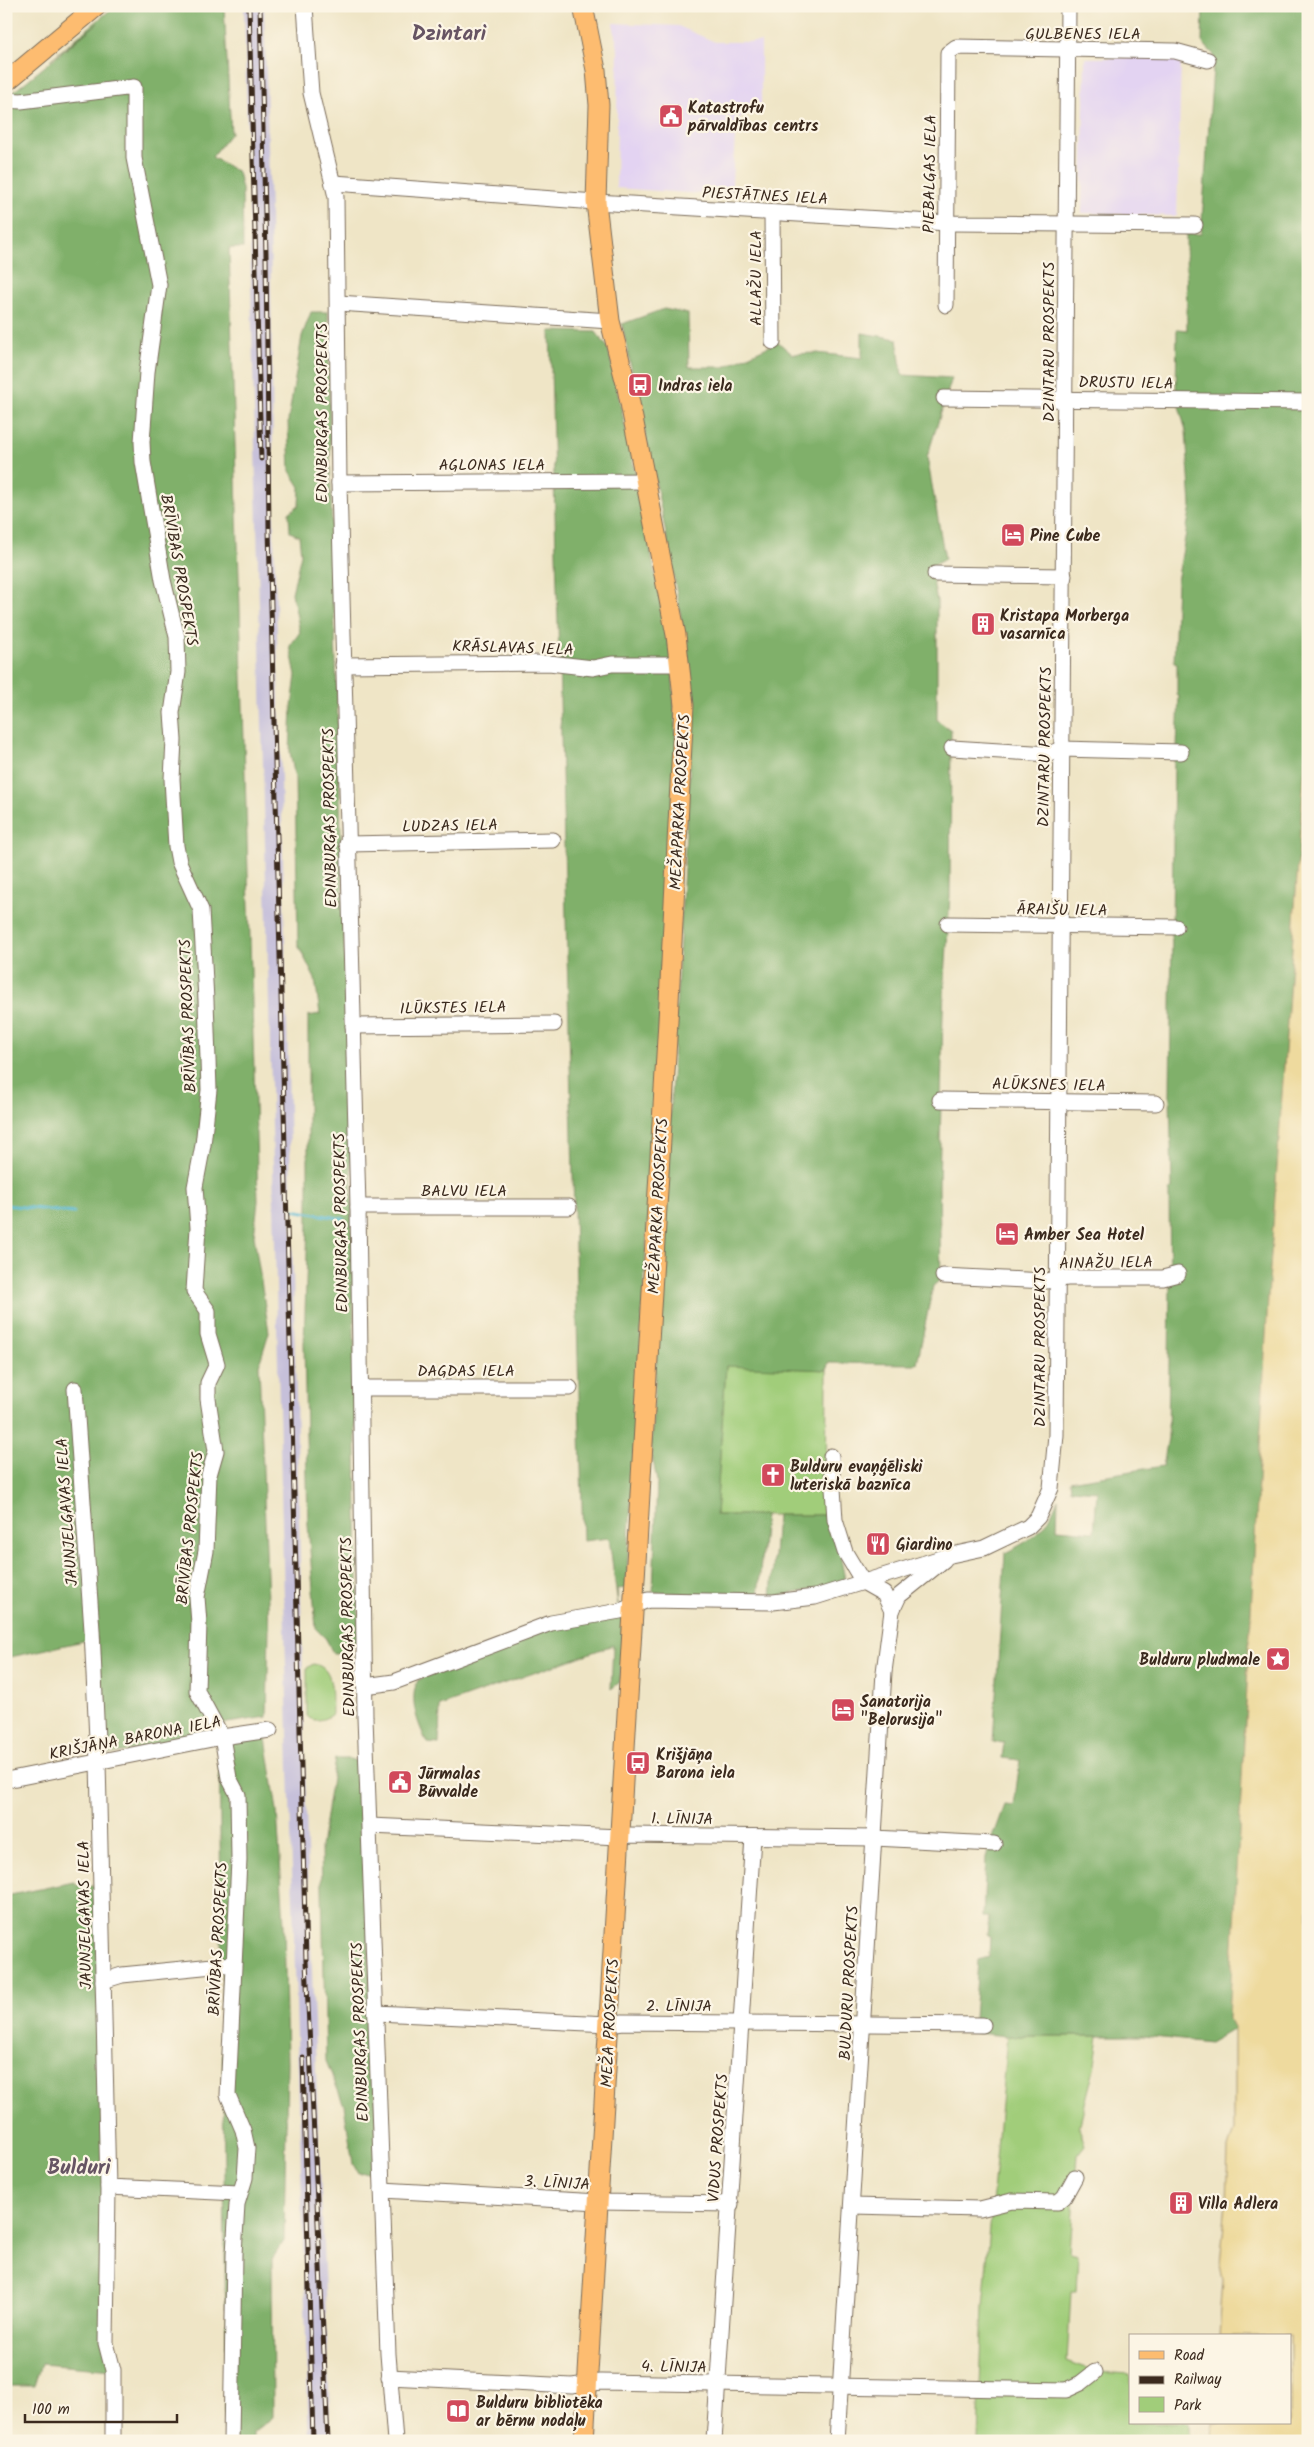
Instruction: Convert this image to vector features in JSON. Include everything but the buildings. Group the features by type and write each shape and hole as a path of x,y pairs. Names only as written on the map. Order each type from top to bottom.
{"main road":[{"path":"6,82 97,6"},
{"name":"MEŽAPARKA PROSPEKTS","path":"583,6 596,70 599,105 596,202 610,321 627,388 646,481 681,664 684,705 633,1606"},
{"name":"MEŽA PROSPEKTS","path":"584,2441 633,1606"}],"street":[{"name":"EDINBURGAS PROSPEKTS","path":"305,6 311,93 334,183 338,303 343,665 358,1207 365,1686 389,2377 395,2441"},
{"name":"DZINTARU PROSPEKTS","path":"951,1554 984,1548 1028,1527 1038,1517 1051,1488 1056,1434 1068,6"},
{"name":"GULBENES IELA","path":"956,47 1176,51 1208,60"},
{"name":"PIEBALGAS IELA","path":"946,305 948,53 956,47"},
{"name":"BRĪVĪBAS PROSPEKTS","path":"6,100 21,101 134,88 134,158 160,285 147,372 142,442 143,462 163,580 177,637 178,672 172,712 172,779 176,846 179,862 201,910 209,1090 203,1145 195,1187 198,1228 194,1291 208,1311 208,1334 217,1364 208,1383 208,1399 216,1451 209,1475 206,1551 197,1597 199,1623 197,1691 222,1737 229,1778 238,1795 239,1860 228,2096 243,2130 247,2148 245,2178 239,2193 234,2254 231,2441"},
{"name":"PIESTĀTNES IELA","path":"334,183 596,202 948,223 1195,225"},
{"name":"ALLAŽU IELA","path":"772,213 772,342"},
{"path":"338,303 610,321"},
{"name":"DRUSTU IELA","path":"944,398 1308,402"},
{"name":"AGLONAS IELA","path":"339,483 646,481"},
{"path":"935,574 1064,576"},
{"name":"KRĀSLAVAS IELA","path":"343,665 531,663 593,668 612,664 681,664"},
{"path":"952,748 1049,754 1061,749 1181,752"},
{"name":"LUDZAS IELA","path":"348,844 553,840"},
{"name":"ĀRAIŠU IELA","path":"948,924 1176,927"},
{"name":"ILŪKSTES IELA","path":"353,1026 554,1024"},
{"name":"ALŪKSNES IELA","path":"940,1100 1156,1103"},
{"name":"BALVU IELA","path":"358,1207 569,1207"},
{"name":"AINAŽU IELA","path":"943,1276 1046,1281 1057,1279 1163,1278 1178,1274"},
{"name":"DAGDAS IELA","path":"361,1388 570,1388"},
{"name":"JAUNJELGAVAS IELA","path":"76,1389 92,1630 98,1762 108,2187 106,2343 112,2370 113,2441"},
{"path":"831,1456 835,1520 845,1552 863,1582 884,1594 892,1611"},
{"path":"365,1686 391,1683 551,1623 620,1611 648,1600 773,1602 815,1597 951,1554"},
{"name":"BULDURU PROSPEKTS","path":"837,2441 884,1672 892,1611 900,1596 951,1554"},
{"name":"KRIŠJĀŅA BARONA IELA","path":"6,1780 222,1737 270,1730"},
{"name":"1. LĪNIJA","path":"370,1826 620,1837 629,1835 874,1838 994,1844"},
{"name":"VIDUS PROSPEKTS","path":"714,2441 731,2204 752,1837"},
{"path":"103,1981 122,1975 233,1964"},
{"name":"2. LĪNIJA","path":"376,2013 609,2024 623,2022 982,2025"},
{"path":"852,2206 980,2209 1012,2200 1058,2202 1064,2197 1075,2177"},
{"path":"108,2187 239,2193"},
{"name":"3. LĪNIJA","path":"382,2190 599,2202 731,2204"},
{"name":"4. LĪNIJA","path":"389,2377 572,2386 587,2383 718,2384 1066,2390 1081,2383 1095,2372"}],"shaded area":[{"path":"244,6 264,6 270,211 274,537 307,1846 331,2441 309,2441 283,1565"},
{"path":"613,23 678,26 715,42 761,42 761,114 745,113 736,121 731,196 616,188 618,49"},
{"path":"1175,57 1181,60 1177,216 1082,213 1085,58"}],"green space":[{"path":"115,6 224,6 231,133 212,157 238,172 242,189 243,248 229,248 258,1201 254,1236 269,1332 259,1365 269,1628 267,1717 227,1723 218,1729 221,1737 103,1755 97,1638 6,1658 6,98 98,23 50,60"},
{"path":"1203,6 1308,6 1308,719 1268,1299 1229,2019 1234,2029 1210,2043 1144,2036 1007,2036 976,2033 974,2019 978,1960 989,1957 990,1936 987,1935 989,1917 983,1917 986,1857 1005,1805 1014,1806 1020,1760 1002,1758 1004,1743 993,1742 1005,1553 1039,1532 1049,1518 1058,1498 1057,1529 1094,1532 1097,1491 1071,1489 1070,1481 1163,1466 1168,1438 1169,1192 1172,1188 1170,1096 1174,758 1177,747 1179,696 1177,695 1177,664 1174,663 1177,581 1191,506 1186,431 1176,395 1177,329 1187,330 1186,234 1201,234 1214,55 1202,42"},
{"path":"664,309 688,314 689,367 724,367 778,342 792,354 817,353 862,358 862,333 897,339 902,375 952,378 927,457 945,559 930,567 937,601 937,720 951,730 950,895 943,1012 939,1188 941,1279 933,1286 917,1364 828,1363 827,1370 726,1366 716,1515 765,1515 758,1597 653,1592 657,1481 651,1450 692,727 688,670 677,596 662,513 622,324"},
{"path":"311,312 328,312 331,497 352,1202 359,1638 349,1652 333,1653 326,1639 316,1629 308,1524 304,1344 308,1222 308,1016 320,1014 315,979 298,945 295,778 290,752 292,707 296,675 290,646 300,632 292,593 301,554 299,536 290,532 289,513 299,505 300,487 290,471 288,421 302,336"},
{"path":"550,331 596,332 608,348 634,467 672,660 676,742 626,1588 617,1589 618,1605 609,1538 583,1541"},
{"path":"726,1365 827,1370 826,1515 716,1515"},
{"path":"777,1515 826,1515 835,1530 846,1584 771,1597"},
{"path":"619,1617 623,1622 620,1682 611,1689 613,1645 440,1706 439,1744 427,1743 415,1712 414,1695 418,1680 548,1628"},
{"path":"313,1664 320,1666 326,1671 332,1692 332,1714 319,1720 307,1716 307,1668"},
{"path":"266,1738 277,1811 284,1924 287,2062 284,2241 272,2259 273,2417 253,2433 253,2441 224,2441 226,2342 219,1745"},
{"path":"335,1759 350,1759 358,1762 361,1767 379,2171 358,2173 353,2164 344,2105 326,2061 321,1847"},
{"path":"74,1882 79,1886 97,1886 113,2370 41,2364 34,2386 6,2386 6,1896"},
{"path":"1007,2036 1099,2036 1095,2064 1079,2128 1085,2145 1077,2155 1070,2252 1078,2254 1076,2292 1071,2292 1067,2362 1095,2372 1129,2374 1129,2424 1189,2424 1189,2441 978,2441 983,2306"}],"sand":[{"name":"Bulduru pludmale","path":"1308,719 1308,2441 1212,2441 1213,2424 1292,2424 1292,2334 1219,2334 1223,2279 1220,2264 1226,2203 1228,2149 1234,2130 1234,2029 1229,2019 1268,1299"}],"waterway":[{"path":"6,1205 74,1213"},
{"path":"293,1210 344,1219"}],"railway":[{"path":"249,6 261,459"},
{"path":"260,6 266,255 269,529 306,1961 328,2441"},
{"path":"303,2058 313,2441"}],"place":[{"name":"Katastrofu pārvaldības centrs","path":"671,116"},
{"name":"Indras iela","path":"640,385"},
{"name":"Pine Cube","path":"1013,535"},
{"name":"Kristapa Morberga vasarnīca","path":"983,624"},
{"name":"Amber Sea Hotel","path":"1007,1234"},
{"name":"Bulduru evaņģēliski luteriskā baznīca","path":"773,1475"},
{"name":"Giardino","path":"878,1544"},
{"name":"Bulduru pludmale","path":"1278,1659"},
{"name":"Sanatorija \"Belorusija\"","path":"843,1710"},
{"name":"Krišjāņa Barona iela","path":"638,1763"},
{"name":"Jūrmalas Būvvalde","path":"400,1782"},
{"name":"Villa Adlera","path":"1181,2203"},
{"name":"Bulduru bibliotēka ar bērnu nodaļu","path":"458,2411"}],"district":[{"name":"Dzintari","path":"449,33"},
{"name":"Bulduri","path":"79,2167"}]}
